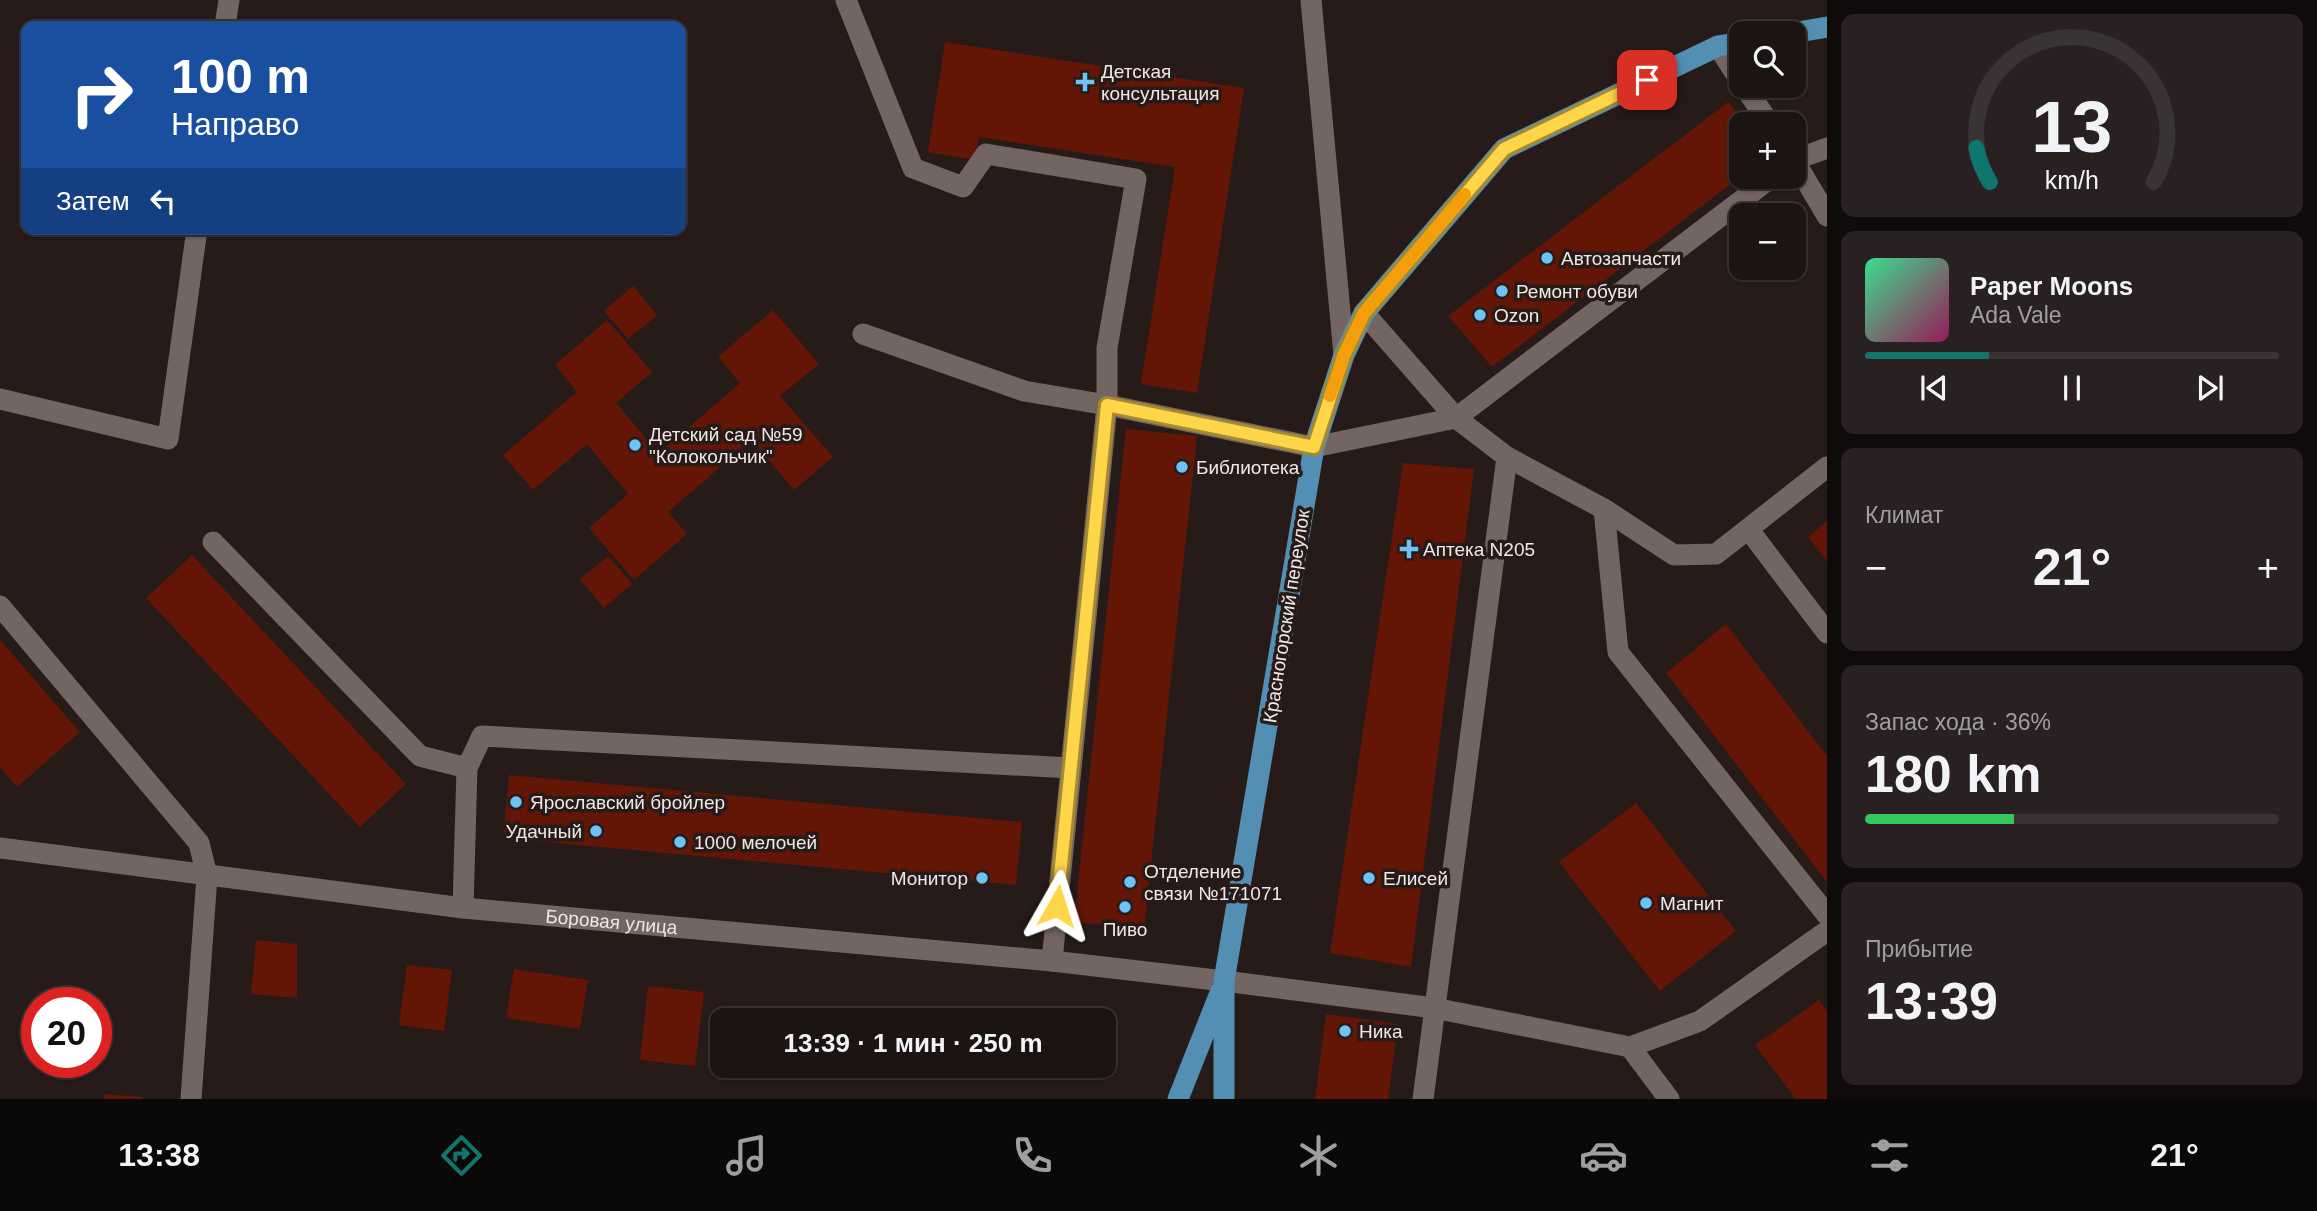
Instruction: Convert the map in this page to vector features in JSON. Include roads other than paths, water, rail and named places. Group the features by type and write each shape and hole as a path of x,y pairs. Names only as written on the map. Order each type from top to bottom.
{"main road":[{"path":"1806,31 1827,27"},
{"name":"Красногорский переулок","path":"1224,1099 1224,981 1314,447 1344,355 1364,313 1504,149 1718,46 1729,44"},
{"name":"Красногорский переулок","path":"1178,1099 1224,981"}],"street":[{"path":"227,21 229,0"},
{"path":"846,0 913,169 963,187 986,154 1136,179 1107,348 1107,405 1052,961"},
{"path":"1311,0 1344,355"},
{"path":"1718,46 1729,63"},
{"path":"1806,156 1827,148"},
{"path":"1806,180 1827,216"},
{"path":"863,334 1024,391 1314,447 1456,418 1756,189"},
{"path":"0,399 168,439 196,235"},
{"path":"1364,313 1456,418 1507,457 1604,509 1674,555 1716,554 1827,467"},
{"path":"1423,1099 1507,457"},
{"path":"1604,509 1618,652 1827,915"},
{"path":"1749,530 1827,633"},
{"path":"212,542 420,756 467,768"},
{"path":"0,606 199,843 206,876 191,1099"},
{"path":"463,908 467,768 482,736 1070,768"},
{"name":"Боровая улица","path":"0,848 463,908 1052,961 1224,981 1434,1008 1630,1046"},
{"path":"1669,1099 1630,1046 1700,1021 1827,931"}],"place":[{"name":"Детская консультация","path":"1085,82"},
{"name":"Автозапчасти","path":"1547,258"},
{"name":"Ремонт обуви","path":"1502,291"},
{"name":"Ozon","path":"1480,315"},
{"name":"Детский сад №59 \"Колокольчик\"","path":"635,445"},
{"name":"Библиотека","path":"1182,467"},
{"name":"Аптека N205","path":"1409,549"},
{"name":"Ярославский бройлер","path":"516,802"},
{"name":"Удачный","path":"596,831"},
{"name":"1000 мелочей","path":"680,842"},
{"name":"Монитор","path":"982,878"},
{"name":"Елисей","path":"1369,878"},
{"name":"Отделение связи №171071","path":"1130,882"},
{"name":"Магнит","path":"1646,903"},
{"name":"Пиво","path":"1125,907"},
{"name":"Ника","path":"1345,1031"}]}
